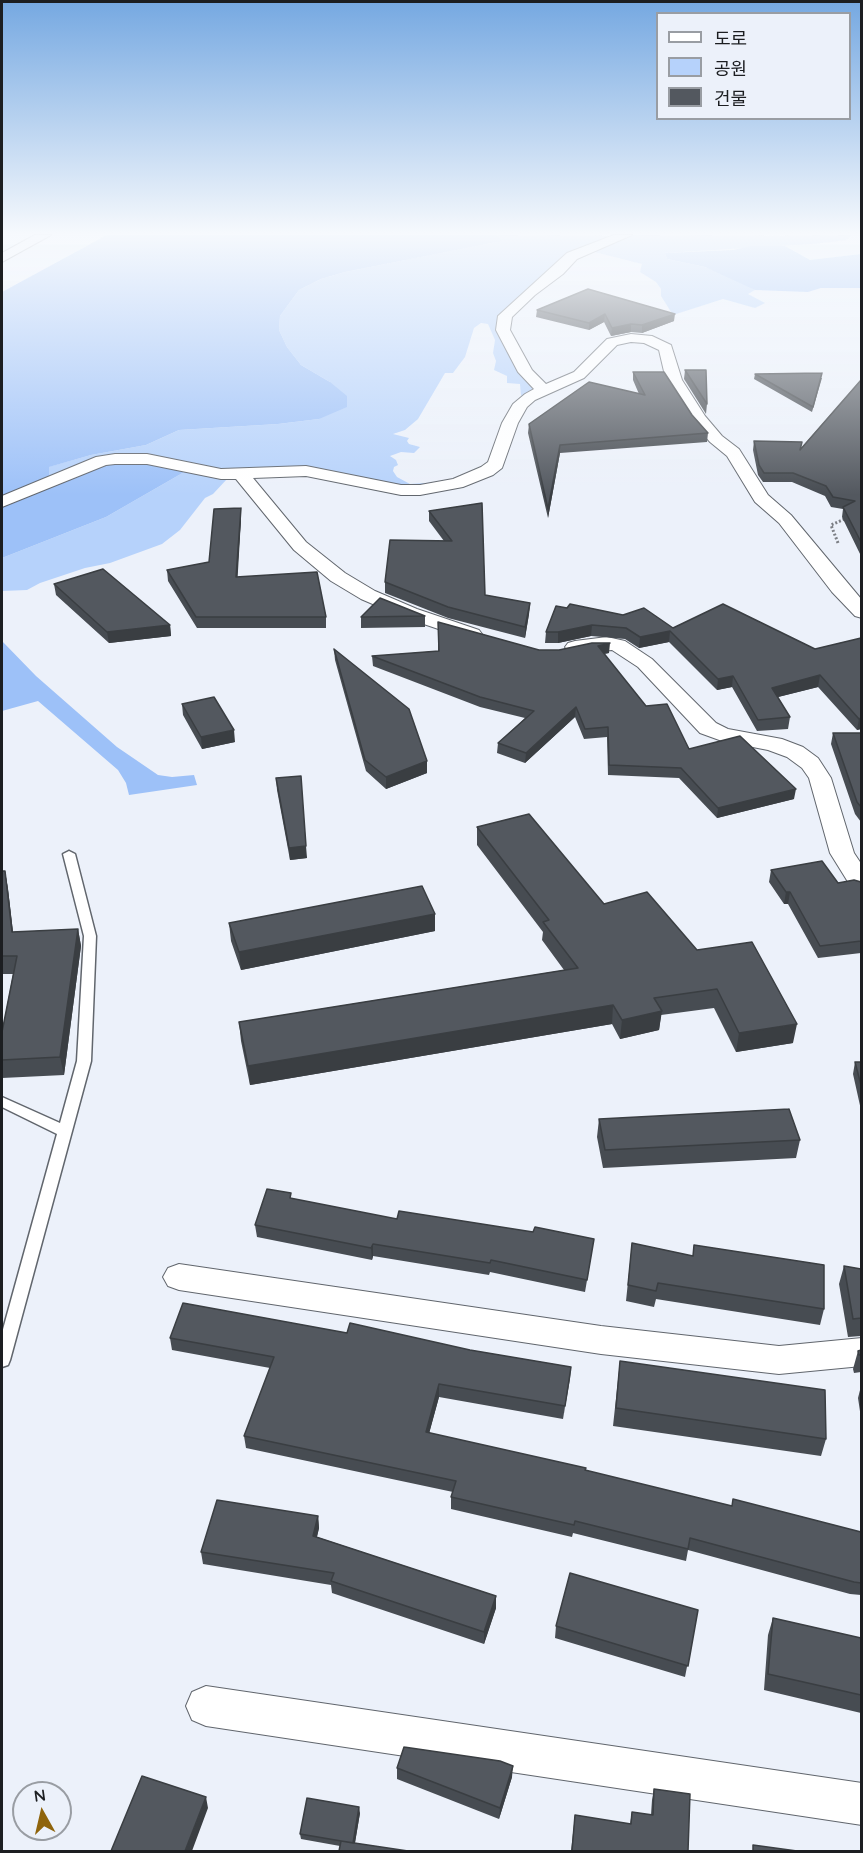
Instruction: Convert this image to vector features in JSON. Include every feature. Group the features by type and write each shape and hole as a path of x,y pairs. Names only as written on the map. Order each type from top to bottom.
{"street":[{"path":"504,321 503,330 526,372 543,390"},
{"path":"2,502 102,461 116,459 147,459 201,471 241,474 272,470 306,471 401,490 420,490 457,483 487,471 496,464 510,423 520,404 543,390 559,386 579,375 612,342 631,338 660,343 666,348 674,380 699,419 716,439 733,453 761,498 785,519 830,577 861,612"},
{"path":"241,474 300,546 338,577 368,595 410,613 495,640"},
{"path":"558,651 591,645 618,645 645,663 674,690 697,719 708,728 722,734 774,744 795,752 810,763 820,778 842,853 861,885"},
{"path":"179,1277 602,1340 779,1360 861,1352"},
{"path":"206,1706 861,1804"}],"lane":[{"path":"2,1360 84,1060 90,936 69,854"},
{"path":"2,1102 64,1131"}],"path":[{"path":"830,577 840,559 839,545 831,525 855,515"}],"green space":[{"path":"280,321 503,321 521,373 533,389 521,396 520,384 507,383 507,376 494,370 495,340 488,324 481,323 474,328 465,357 453,373 445,373 418,419 405,430 393,434 409,438 407,441 409,444 420,447 414,453 401,452 390,456 396,460 398,465 393,471 397,477 410,484 440,482 407,486 367,481 330,470 305,467 206,470 49,481 48,467 91,455 146,445 179,430 319,419 330,382 301,365 287,347 279,330"},
{"path":"186,471 228,478 213,494 205,498 180,530 162,544 110,563 85,568 40,583 27,590 2,591 2,558 106,517"}],"shaded area":[{"path":"2,321 280,321 279,330 287,347 301,365 330,382 347,396 347,407 319,419 179,430 146,445 91,455 49,467 49,481 2,499"},
{"path":"150,462 186,471 106,517 2,558 2,505 105,464"},
{"path":"2,641 36,676 117,747 158,775 172,777 194,775 197,785 129,795 126,783 118,770 38,701 2,711"}],"building":[{"path":"609,321 653,321 642,325 631,324 612,328"},
{"path":"685,370 706,370 707,404"},
{"path":"633,372 664,372 692,415 708,433 560,445 548,509 529,424 589,382 645,395"},
{"path":"822,373 813,407 755,374"},
{"path":"861,380 861,542 843,507 855,501 833,497 826,486 793,473 764,473 759,465 754,441 802,442 800,450"},
{"path":"482,503 485,595 530,603 525,627 448,607 385,582 390,540 452,541 429,511"},
{"path":"241,508 236,577 317,572 326,617 196,617 167,570 209,562 214,509"},
{"path":"103,569 170,625 107,632 54,584"},
{"path":"380,598 425,616 361,617"},
{"path":"570,604 623,615 644,608 673,628 723,604 815,649 861,638 861,718 859,719 820,675 772,688 790,717 758,720 733,676 718,679 670,631 640,637 626,628 592,625 558,632 546,632 556,606 567,608"},
{"path":"438,622 539,650 559,650 592,643 610,643 598,646 646,706 667,704 689,749 740,736 796,789 718,808 681,768 609,765 608,727 585,729 576,707 526,753 498,743 534,711 480,697 372,656 439,651"},
{"path":"334,649 409,709 427,761 386,777 365,760"},
{"path":"214,697 234,730 201,737 182,704"},
{"path":"833,733 861,733 861,807 857,802"},
{"path":"301,776 306,846 289,848 276,778"},
{"path":"529,814 604,904 647,892 697,950 752,942 797,1024 739,1033 717,989 654,998 662,1011 622,1020 613,1005 248,1066 239,1022 578,968 543,922 549,920 477,827"},
{"path":"822,861 838,883 854,880 861,882 861,941 820,946 790,892 786,892 771,870"},
{"path":"2,871 5,871 12,932 78,929 60,1057 2,1060 2,1032 17,956 2,956"},
{"path":"422,886 435,914 239,952 229,923"},
{"path":"855,1062 861,1062 861,1085"},
{"path":"789,1109 800,1140 605,1150 599,1119"},
{"path":"267,1189 291,1193 290,1198 397,1219 399,1211 533,1232 535,1227 594,1239 587,1280 491,1260 490,1263 373,1244 371,1248 255,1225"},
{"path":"632,1243 693,1256 694,1245 824,1265 824,1309 658,1283 656,1291 628,1285"},
{"path":"844,1266 861,1269 861,1318 853,1319"},
{"path":"183,1303 347,1333 350,1323 470,1350 571,1367 565,1406 439,1384 426,1432 586,1468 585,1470 732,1506 733,1499 861,1532 861,1583 690,1538 688,1549 575,1521 574,1525 451,1497 456,1481 244,1436 274,1357 170,1338"},
{"path":"620,1361 825,1390 826,1439 616,1408"},
{"path":"217,1500 318,1516 313,1536 496,1596 484,1632 331,1581 334,1573 201,1552"},
{"path":"570,1573 698,1610 688,1666 556,1626"},
{"path":"773,1618 861,1638 861,1695 768,1674"},
{"path":"404,1747 500,1761 513,1766 500,1808 397,1768"},
{"path":"142,1776 206,1797 185,1851 111,1851"},
{"path":"654,1789 690,1794 688,1851 572,1851 575,1815 631,1824 632,1812 653,1815"},
{"path":"307,1798 359,1807 353,1843 300,1834"},
{"path":"341,1841 408,1851 339,1851"},
{"path":"753,1845 797,1851 753,1851"}]}
